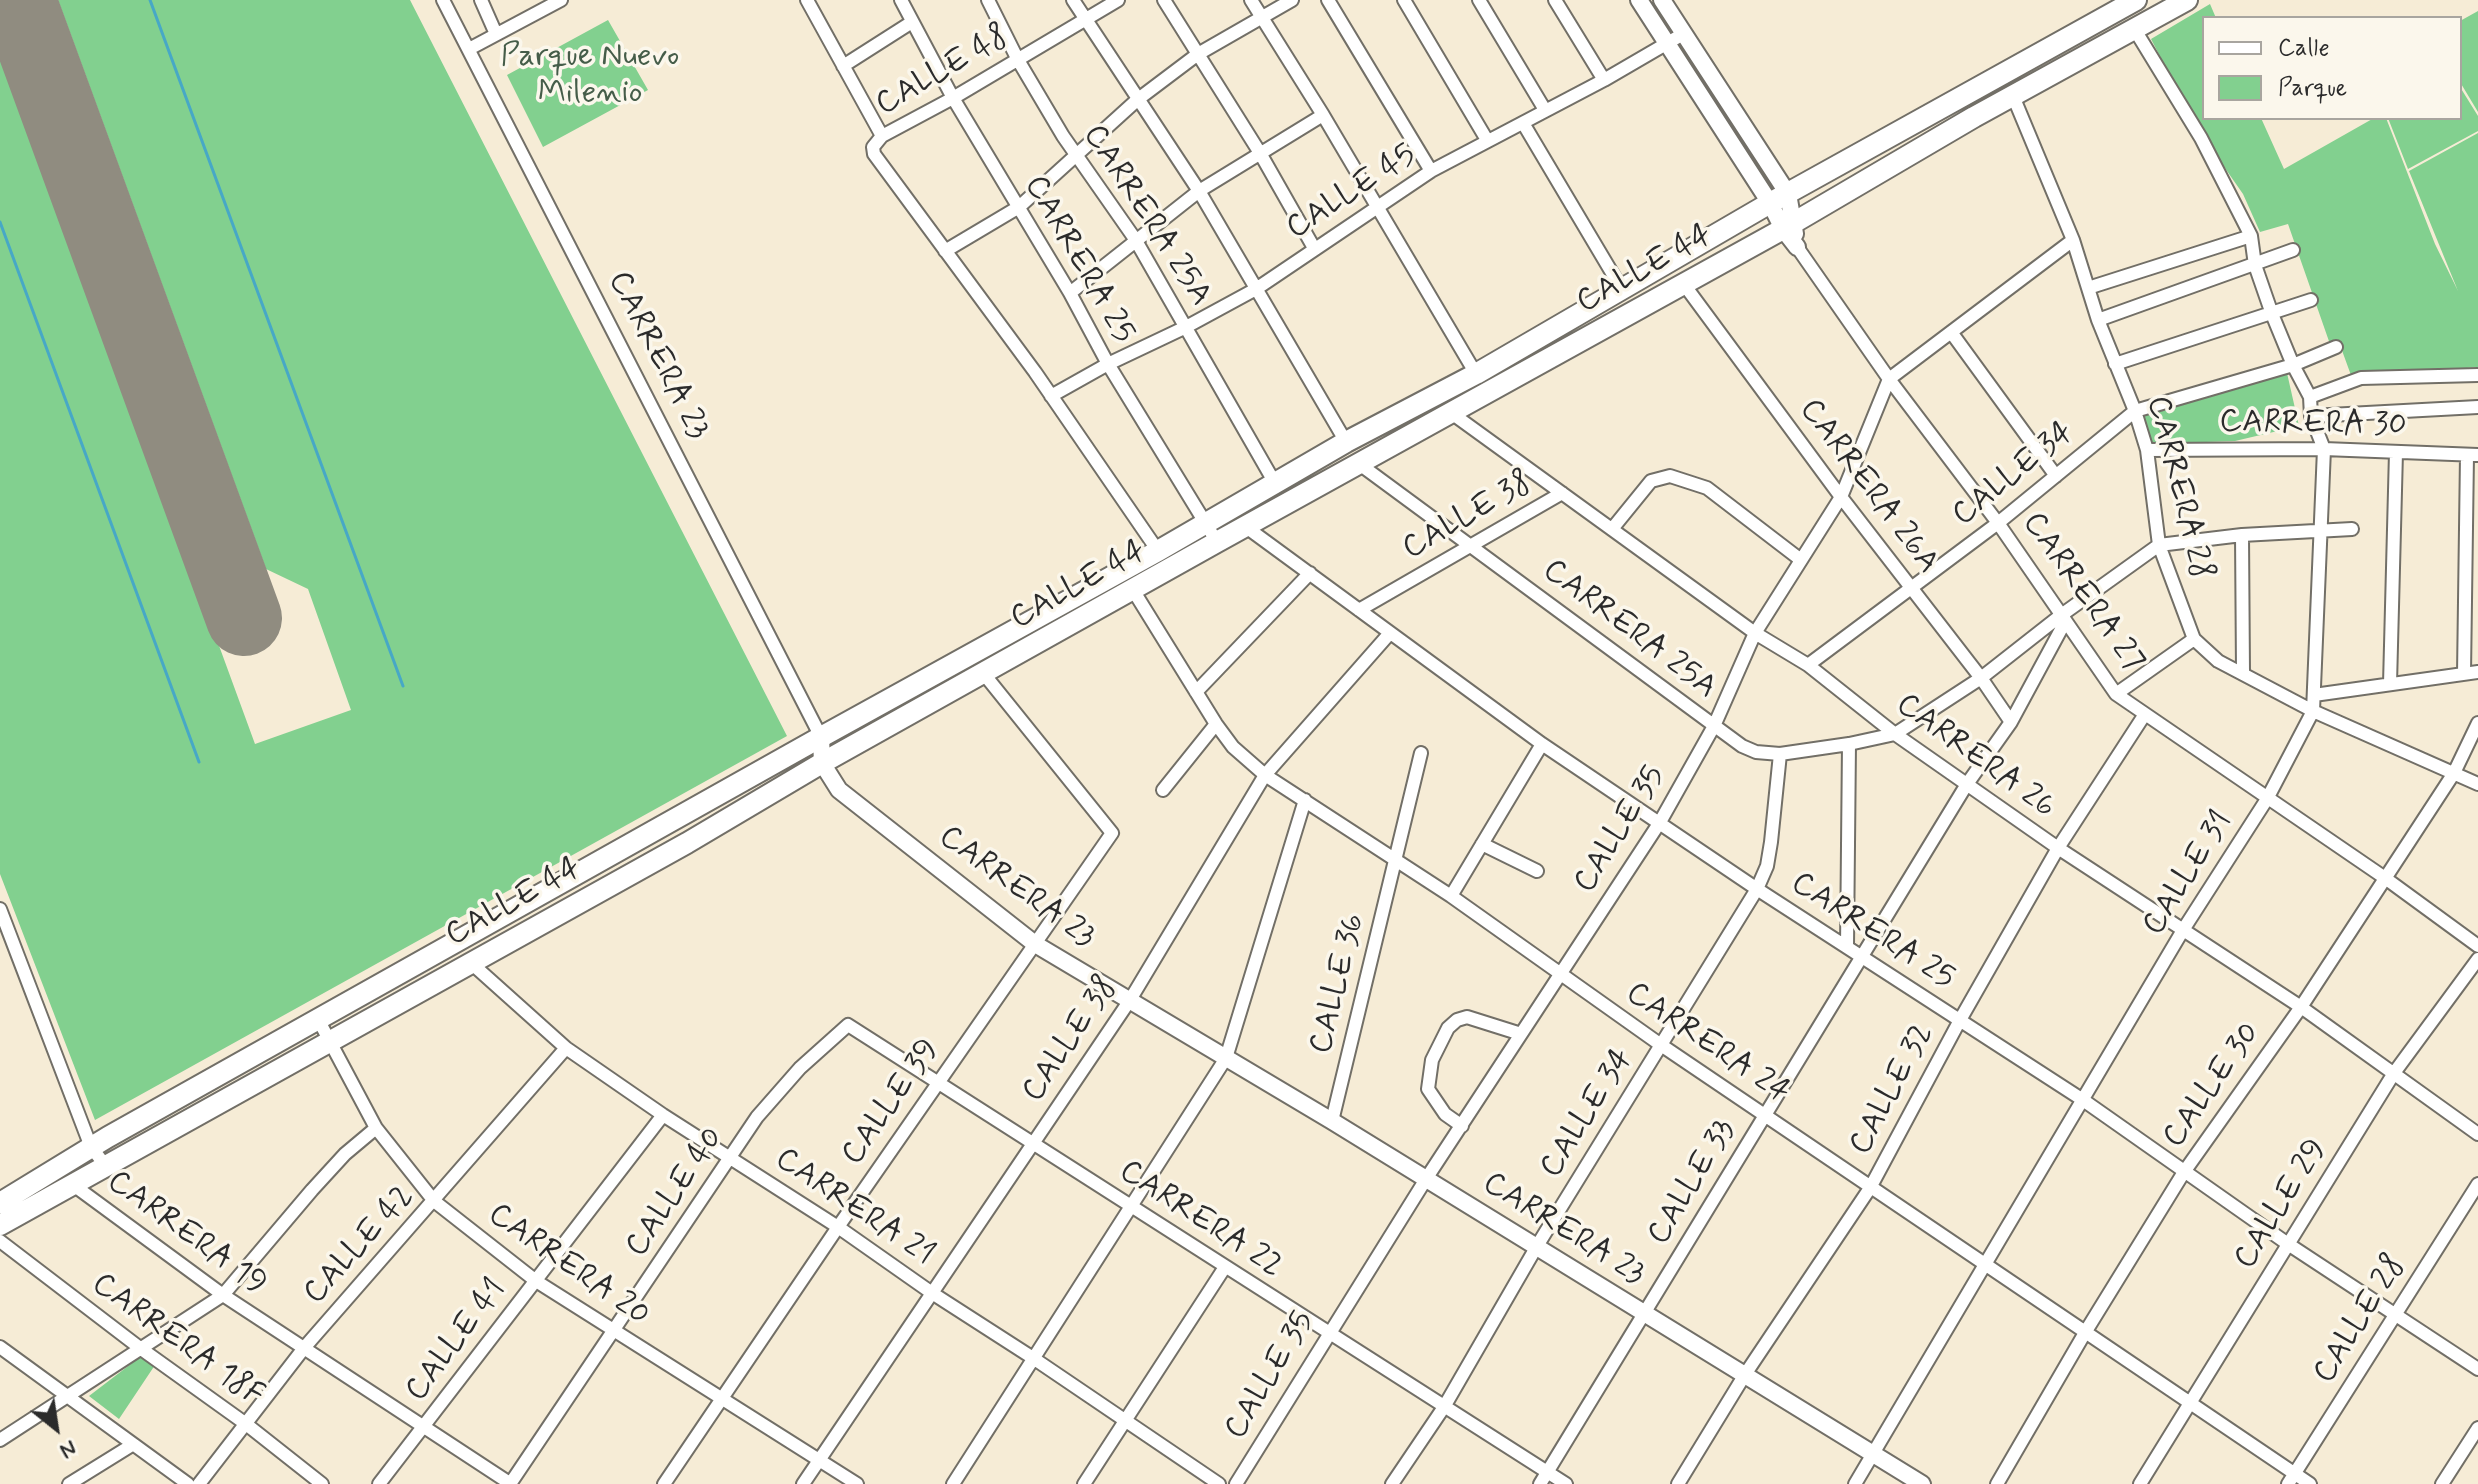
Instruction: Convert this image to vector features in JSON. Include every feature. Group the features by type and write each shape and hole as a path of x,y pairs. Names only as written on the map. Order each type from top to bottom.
{"main road":[{"name":"CALLE 44","path":"0,1203 91,1147 1276,485 1346,442 1476,374 1779,198 2136,0"},
{"name":"CALLE 44","path":"0,1225 687,843 822,763 1788,226 2187,0"}],"street":[{"name":"CARRERA 23","path":"443,0 821,737 822,763 839,790 1035,944 1332,1121 1922,1484"},
{"path":"481,0 496,34"},
{"path":"469,49 561,0"},
{"path":"807,0 880,139 873,147 874,154 1035,372 1158,551"},
{"name":"CARRERA 25","path":"901,0 953,98 1070,293 1108,364 1217,542"},
{"name":"CARRERA 25A","path":"988,0 1018,60 1076,156 1135,239 1276,485"},
{"path":"1073,0 1199,191 1346,442"},
{"name":"CALLE 48","path":"880,139 1118,0"},
{"path":"1164,0 1260,153 1314,248"},
{"path":"1251,0 1323,115 1476,374"},
{"path":"945,251 1019,207 1137,100 1198,54 1292,0"},
{"path":"1328,0 1431,171"},
{"path":"1404,0 1487,140"},
{"path":"1479,0 1545,110"},
{"path":"1555,0 1604,80"},
{"name":"CARRERA 27","path":"1639,0 1667,44 1779,198"},
{"name":"CARRERA 27","path":"1662,0 1779,198 1797,247 1889,379 1998,523 2116,694 2385,878 2478,946"},
{"path":"843,66 912,22"},
{"name":"CALLE 31","path":"1855,1484 1875,1455 2183,930 2267,799 2313,711 2324,449 2311,416 2310,397 2293,365 2255,265 2251,236 2201,138 2135,30"},
{"name":"CALLE 45","path":"1051,396 1256,289 1431,171 1604,80 1683,34"},
{"name":"CARRERA 28","path":"2013,96 2073,240 2098,320 2135,411 2147,450 2159,545 2194,639"},
{"path":"1070,293 1199,191 1323,115"},
{"path":"1523,123 1621,288"},
{"path":"2088,288 2251,236"},
{"path":"1889,379 2073,240"},
{"path":"2098,320 2293,250"},
{"name":"CARRERA 26A","path":"1683,283 2011,722"},
{"path":"2115,364 2311,300"},
{"path":"1951,332 2056,476"},
{"path":"2135,411 2293,365 2336,347"},
{"path":"2310,397 2361,378 2478,375"},
{"name":"CALLE 35","path":"1236,1484 1328,1332 1660,822 1714,726 1755,633 1841,497 1889,379"},
{"path":"2311,416 2478,407"},
{"name":"CALLE 34","path":"1808,665 1998,523 2135,411"},
{"name":"CARRERA 26","path":"1450,412 1755,633 1808,665 1895,734 2058,848 2301,1007 2478,1134"},
{"name":"CARRERA 30","path":"2147,450 2324,449 2472,455"},
{"path":"2390,684 2396,452"},
{"path":"2464,674 2472,455"},
{"name":"CARRERA 25A","path":"1358,463 1742,746 1756,752 1780,754 1895,734"},
{"path":"1612,529 1651,481 1670,476 1707,488 1801,560"},
{"name":"CALLE 38","path":"1359,610 1562,493"},
{"name":"CARRERA 25","path":"1246,527 1542,744 1757,889 2083,1100 2288,1244 2478,1369"},
{"path":"2159,545 2242,535 2352,529"},
{"path":"2242,535 2243,672"},
{"name":"CALLE 33","path":"1544,1478 1967,784 2011,722 2062,619 2159,545"},
{"path":"1196,692 1310,573"},
{"name":"CARRERA 24","path":"1133,590 1216,724 1233,747 1265,775 1451,896 1870,1188 2191,1402 2292,1479 2310,1484"},
{"path":"1895,734 1981,678 2062,619"},
{"name":"CALLE 38","path":"803,1484 1130,1000 1265,775 1390,633"},
{"path":"2116,694 2194,639 2218,661 2313,711 2478,784"},
{"path":"2314,695 2478,672"},
{"name":"CALLE 39","path":"664,1484 1112,833 984,674"},
{"name":"CALLE 32","path":"1678,1484 1744,1376 1870,1188 1960,1020 2058,848 2145,714"},
{"name":"CALLE 30","path":"1997,1484 2184,1172 2301,1007 2454,773 2478,723"},
{"path":"1163,790 1216,724"},
{"path":"1451,896 1542,744"},
{"path":"1847,946 1849,744"},
{"name":"CALLE 36","path":"1332,1121 1421,753"},
{"name":"CALLE 34","path":"1392,1484 1444,1407 1537,1246 1757,889 1767,866 1780,754"},
{"path":"953,1484 1226,1058 1305,800"},
{"path":"1482,844 1537,871"},
{"name":"CARRERA 19","path":"0,909 91,1147 105,1165"},
{"name":"CALLE 29","path":"2140,1484 2394,1073 2478,959"},
{"name":"CARRERA 21","path":"470,962 566,1048 1219,1484"},
{"path":"1462,1126 1445,1114 1428,1089 1432,1060 1448,1028 1457,1020 1467,1017 1521,1034"},
{"name":"CARRERA 20","path":"319,1021 376,1128 434,1201 536,1281 857,1484"},
{"name":"CARRERA 22","path":"848,1025 1444,1407 1544,1478 1566,1484"},
{"name":"CALLE 40","path":"510,1484 757,1117 800,1068 848,1025"},
{"name":"CALLE 42","path":"199,1484 304,1348 566,1048"},
{"name":"CALLE 41","path":"379,1484 663,1115"},
{"path":"0,1440 223,1295 312,1190 345,1154 376,1128"},
{"name":"CARRERA 19","path":"72,1184 223,1295 510,1484"},
{"name":"CALLE 28","path":"2292,1479 2478,1184"},
{"name":"CARRERA 18F","path":"0,1241 322,1484"},
{"path":"1084,1484 1225,1267"},
{"path":"0,1347 188,1484"},
{"path":"2442,1484 2478,1428"},
{"path":"69,1484 132,1445"}],"green space":[{"path":"58,0 410,0 787,736 95,1120 0,874 0,47 255,744 351,710 308,589 266,569"},
{"path":"2210,4 2215,16 2202,16 2202,120 2262,120 2284,169 2370,120 2387,120 2435,244 2458,291 2409,171 2478,133 2478,367 2352,378 2340,345 2331,347 2288,224 2260,232 2243,194 2197,128 2151,39"},
{"path":"2478,11 2478,112 2462,85 2462,20"},
{"name":"Parque Nuevo Milenio","path":"608,20 648,90 543,147 507,75"},
{"path":"2462,90 2478,116 2478,131 2408,169 2389,120 2462,120"},
{"path":"2287,373 2299,426 2235,441 2150,444 2144,414"},
{"path":"140,1357 155,1365 119,1419 89,1396"}],"waterway":[{"path":"150,0 403,686"},
{"path":"0,222 199,762"}],"runway":[{"path":"18,0 244,618"}]}
